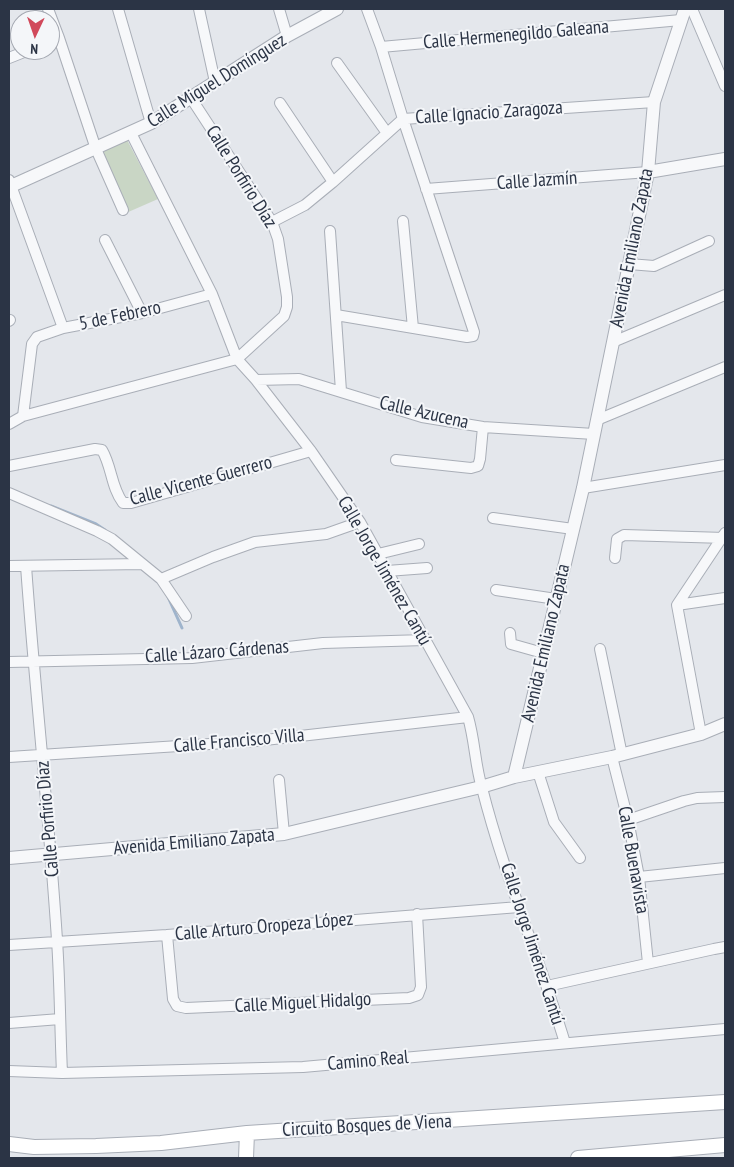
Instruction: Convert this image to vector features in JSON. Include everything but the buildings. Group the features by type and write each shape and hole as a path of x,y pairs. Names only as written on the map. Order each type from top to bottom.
{"main road":[{"name":"Circuito Bosques de Viena","path":"9,1144 96,1146 161,1142 247,1133 725,1102"},
{"path":"246,1158 247,1133"},
{"path":"578,1158 616,1157 725,1145"}],"street":[{"path":"118,9 151,123"},
{"path":"199,9 215,82"},
{"path":"279,9 287,36"},
{"name":"Calle Miguel Domínguez","path":"10,184 96,149 151,123 287,36 337,9"},
{"path":"336,315 467,337 473,336 474,332 367,9"},
{"path":"692,9 725,86"},
{"name":"Calle Hermenegildo Galeana","path":"381,47 683,14"},
{"name":"Avenida Emiliano Zapata","path":"9,858 284,834 481,787 514,777 583,488 648,172 654,102 683,14"},
{"path":"60,56 96,149 123,210"},
{"path":"337,63 387,133"},
{"name":"Calle Porfirio Díaz","path":"191,98 272,222 278,239 287,297 287,307 284,316 237,360"},
{"name":"Calle Ignacio Zaragoza","path":"272,222 305,205 403,119 654,102"},
{"path":"280,103 333,182"},
{"name":"Calle Jorge Jiménez Cantú","path":"132,133 212,294 237,360 256,380 311,451 360,522 468,717 481,787 565,1043"},
{"path":"648,172 725,159"},
{"name":"Calle Jazmín","path":"426,189 648,172"},
{"path":"10,184 63,328"},
{"path":"403,221 413,328"},
{"path":"330,231 341,391"},
{"path":"105,240 142,313"},
{"path":"629,264 654,266 709,241"},
{"name":"5 de Febrero","path":"23,416 32,344 37,337 63,328 142,313 212,294"},
{"path":"613,342 725,295"},
{"path":"9,424 23,416 237,360"},
{"path":"597,420 725,367"},
{"name":"Calle Azucena","path":"256,380 299,379 422,416 483,427 594,434"},
{"path":"396,460 471,468 478,466 483,427"},
{"name":"Calle Vicente Guerrero","path":"9,466 95,449 102,450 118,496 123,503 131,503 311,451"},
{"path":"583,488 725,465"},
{"path":"9,493 112,539 142,564 162,577 186,616"},
{"path":"493,518 573,529"},
{"path":"162,577 212,556 255,542 326,534 360,522"},
{"path":"615,558 616,542 621,535 724,536"},
{"path":"701,734 676,605 724,536"},
{"path":"378,554 419,544"},
{"path":"9,566 142,564"},
{"name":"Calle Porfirio Díaz","path":"26,566 51,854 57,942 62,1073"},
{"path":"387,571 427,568"},
{"path":"496,590 556,599"},
{"path":"676,605 725,598"},
{"path":"510,633 510,641 513,645 543,653"},
{"name":"Calle Lázaro Cárdenas","path":"9,662 192,658 323,643 424,640"},
{"name":"Calle Buenavista","path":"600,649 639,877 648,963"},
{"name":"Calle Francisco Villa","path":"9,757 256,742 468,717"},
{"path":"514,777 617,756 701,734 725,724"},
{"path":"538,772 554,822 580,858"},
{"path":"279,780 284,834"},
{"path":"628,820 684,801 697,798 725,797"},
{"path":"639,877 725,868"},
{"name":"Calle Arturo Oropeza López","path":"9,945 167,935 519,907"},
{"name":"Calle Miguel Hidalgo","path":"167,935 174,998 177,1006 186,1008 409,998 418,995 422,987 417,914"},
{"path":"547,986 725,947"},
{"path":"9,1023 60,1019"},
{"name":"Camino Real","path":"9,1071 62,1073 303,1067 725,1029"}],"green space":[{"path":"126,138 158,199 126,213 102,151"}],"waterway":[{"path":"51,506 96,524 105,530"},
{"path":"168,597 182,628"}]}
